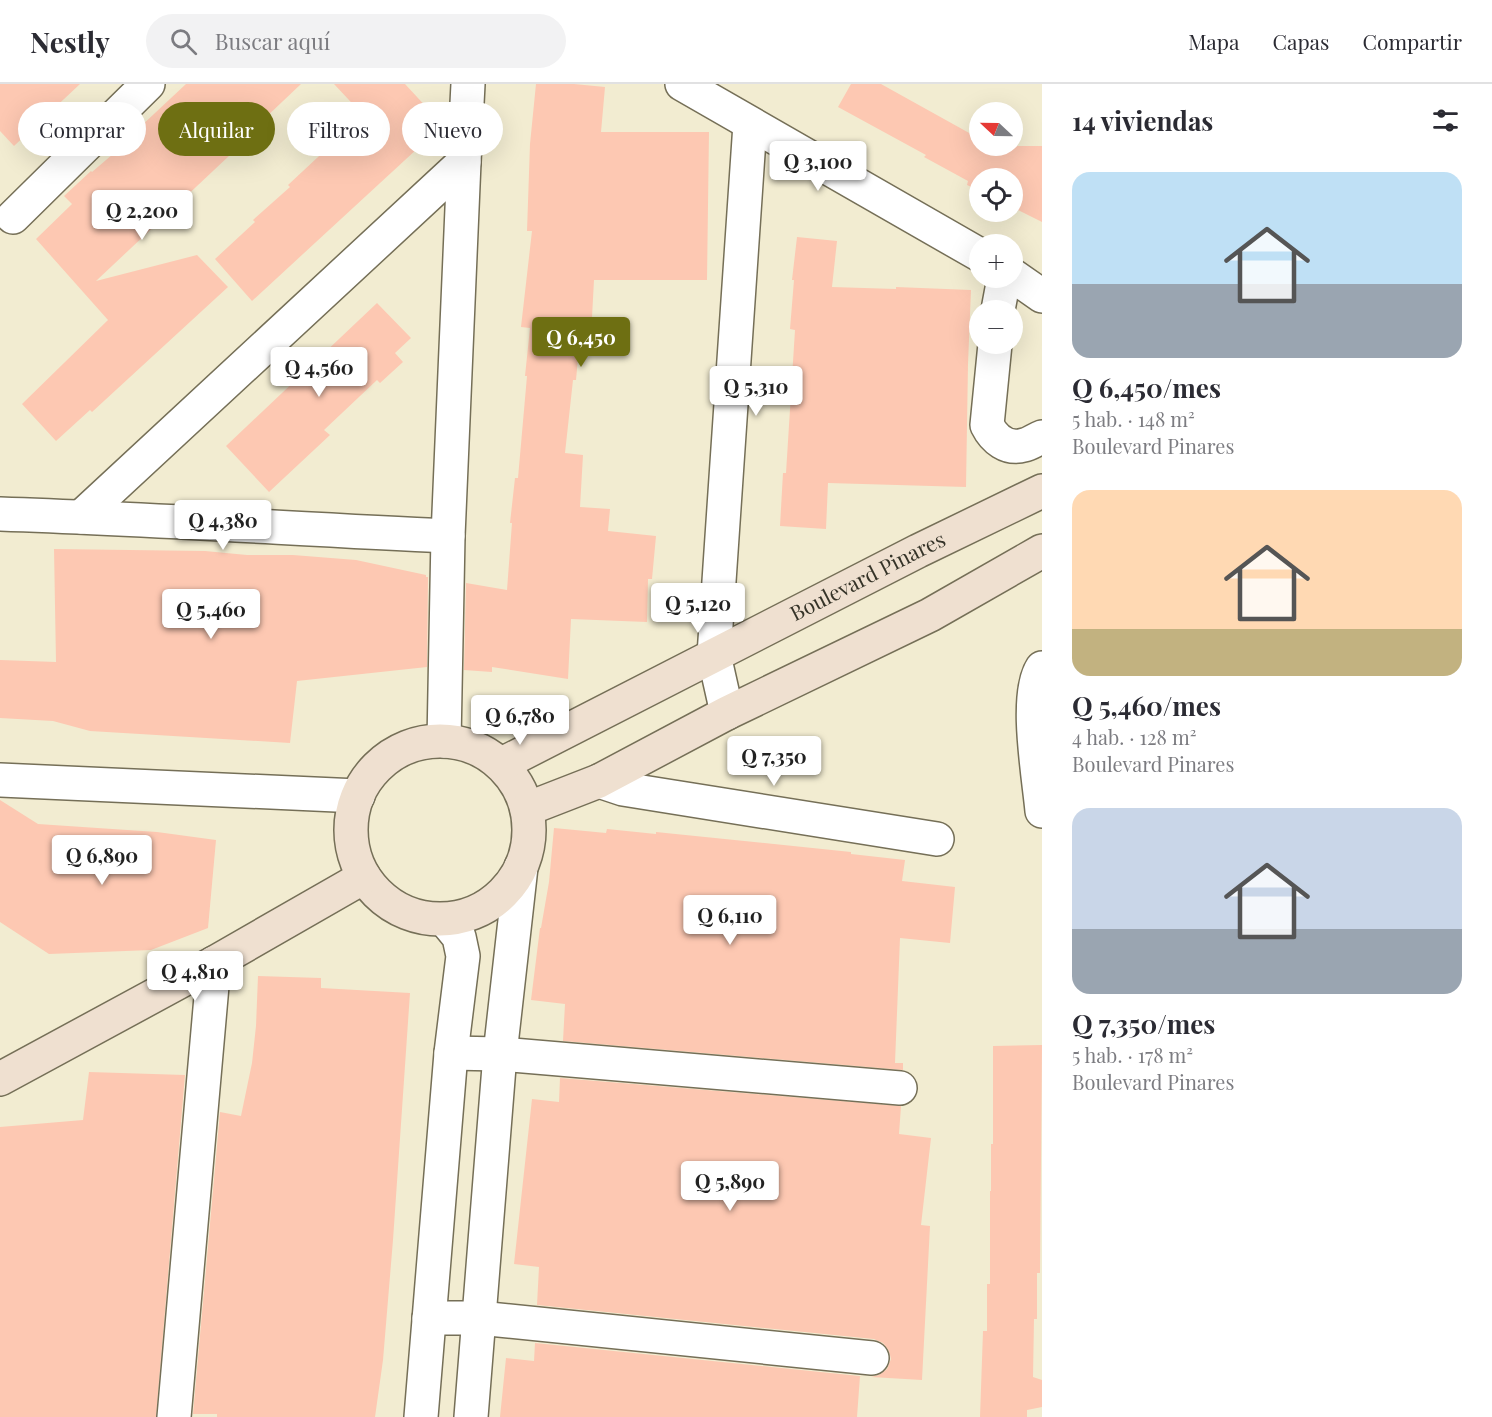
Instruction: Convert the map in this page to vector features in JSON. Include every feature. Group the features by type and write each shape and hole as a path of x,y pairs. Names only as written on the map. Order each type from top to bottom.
{"street":[{"path":"13,217 148,84"},
{"path":"444,741 448,536 468,84"},
{"path":"682,84 969,249"},
{"path":"728,713 714,655 750,124"},
{"path":"81,517 464,162"},
{"path":"1023,283 1042,296"},
{"path":"994,354 987,425 992,435 1011,446 1023,446 1042,437"},
{"name":"Boulevard Pinares","path":"502,764 918,551 1042,491"},
{"path":"0,514 448,536"},
{"path":"527,809 599,781 728,713 930,615 1042,550"},
{"path":"1042,668 1038,674 1032,714 1042,811"},
{"path":"471,1417 500,1054 521,867 529,839 527,809 518,785 502,764 475,747 444,741 417,744 392,754 372,772 358,796 351,823 353,851 364,877 379,896 398,910 421,918 445,920 469,915 491,904 509,888 521,867"},
{"path":"0,780 358,796"},
{"path":"599,781 623,789 938,839"},
{"path":"4,1075 214,963 364,877"},
{"path":"422,1417 451,1053 464,956 459,937 445,920"},
{"path":"174,1417 214,963"},
{"path":"451,1053 500,1054 900,1088"},
{"path":"429,1318 479,1318 872,1358"}],"building":[{"path":"0,84 80,84 61,102 18,102 18,142 14,146 0,131"},
{"path":"186,84 301,84 275,109 275,102 167,102"},
{"path":"334,84 405,84 422,102 402,102 402,156 409,156 252,301 215,259 255,222 253,220 290,187 288,185 319,156 390,156 390,102 351,102"},
{"path":"536,84 605,87 601,132 709,132 707,280 594,280 591,336 580,335 565,453 583,455 580,507 610,509 608,531 656,536 652,579 648,579 647,622 571,619 568,679 492,667 492,672 464,670 466,583 507,590 512,523 510,523 515,478 518,478 530,328 521,327 532,231 527,231 530,144"},
{"path":"851,84 881,84 969,133 969,156 1023,156 1023,146 1042,146 1042,222 1023,212 1023,168 969,168 969,186 968,181 924,157 926,155 838,107"},
{"path":"158,110 158,156 229,156 96,281 197,255 228,287 92,412 90,410 56,441 22,404 108,320 36,239 72,204 64,196 111,156 146,156 146,121"},
{"path":"797,237 837,241 832,287 971,290 966,487 828,483 826,529 780,526 783,473 786,473 795,330 790,329 794,280 792,280"},
{"path":"377,303 411,338 395,353 403,362 380,383 377,380 324,430 330,435 269,492 226,446"},
{"path":"54,549 293,555 356,560 426,575 428,577 427,667 297,681 290,743 90,731 53,721 0,718 0,660 56,662"},
{"path":"0,800 38,824 157,832 216,840 208,928 151,950 49,954 0,922"},
{"path":"554,828 606,833 607,829 656,834 656,832 851,852 851,854 905,860 902,881 955,887 950,943 900,938 895,1063 903,1063 903,1070 563,1041 565,1004 531,1000 540,928 549,882"},
{"path":"258,976 321,978 321,988 410,993 393,1240 383,1360 375,1417 217,1417 217,1414 193,1414 220,1112 241,1116 252,1063"},
{"path":"1042,1045 1040,1273 1037,1273 1033,1377 1042,1380 1042,1407 1027,1410 1027,1417 980,1417 983,1331 987,1331 987,1284 990,1284 993,1046"},
{"path":"89,1072 185,1075 156,1417 0,1417 0,1127 83,1120"},
{"path":"560,1078 901,1106 899,1134 931,1138 921,1225 930,1226 922,1380 871,1377 887,1369 891,1359 883,1343 874,1339 537,1305 539,1267 514,1264 532,1099 559,1102"},
{"path":"535,1343 860,1376 857,1417 500,1417 506,1358 534,1361"}]}
